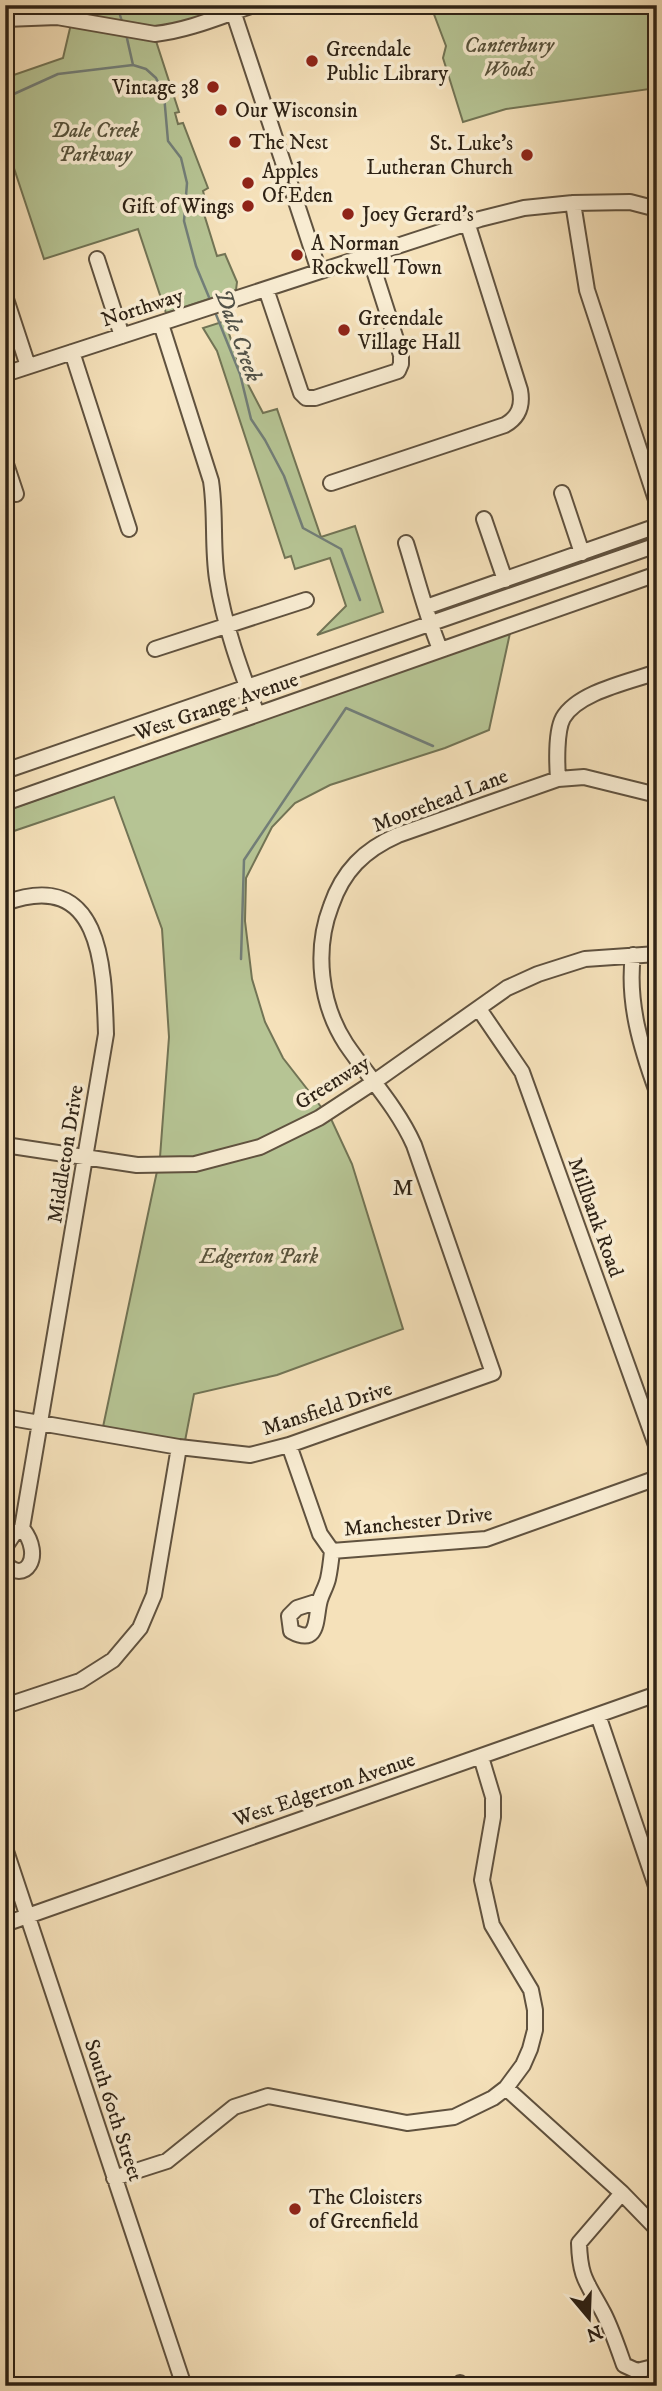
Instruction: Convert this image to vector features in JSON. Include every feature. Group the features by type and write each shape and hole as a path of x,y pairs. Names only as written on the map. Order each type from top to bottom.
{"street":[{"path":"5,19 57,17 155,34 171,33 219,19 232,8 254,5"},
{"path":"232,8 319,271"},
{"name":"Northway","path":"5,374 467,222 524,208 573,203 630,202 657,209"},
{"path":"573,203 587,290 657,503"},
{"path":"331,483 505,425 519,413 522,401 520,390 467,222"},
{"path":"266,289 301,393 306,398 315,398 398,371 401,355 369,255"},
{"path":"97,259 122,336"},
{"path":"5,296 28,366"},
{"path":"161,324 211,481 215,508 217,575 228,626 257,714"},
{"path":"72,352 130,530"},
{"path":"5,461 16,494"},
{"path":"562,493 582,553"},
{"path":"484,519 505,580"},
{"path":"426,607 657,526"},
{"path":"406,543 429,623 440,649"},
{"name":"West Grange Avenue","path":"5,771 657,545"},
{"name":"West Grange Avenue","path":"5,803 657,574"},
{"path":"155,649 306,600"},
{"path":"558,779 556,762 562,720 575,704 589,696 657,672"},
{"name":"Moorehead Lane","path":"493,1373 403,1120 345,1042 334,1022 324,992 322,939 326,917 346,873 361,856 379,844 558,779 584,777 657,795"},
{"name":"Middleton Drive","path":"5,902 26,895 49,895 69,900 85,916 94,939 104,989 106,1034 23,1528"},
{"name":"Greenway","path":"5,1145 137,1165 195,1164 260,1147 319,1118 507,988 538,974 585,960 657,954"},
{"path":"633,955 631,974 639,1039 657,1092"},
{"name":"Millbank Road","path":"479,1009 522,1072 657,1448"},
{"name":"Mansfield Drive","path":"5,1417 179,1447 250,1455 289,1445 493,1373"},
{"name":"Manchester Drive","path":"289,1445 320,1534 332,1551 486,1539 657,1478"},
{"path":"5,1706 80,1681 113,1660 141,1628 154,1595 179,1447"},
{"path":"5,1547 13,1535 23,1528 34,1553 31,1563 24,1569 17,1570 5,1563"},
{"path":"319,1601 328,1577 332,1551"},
{"name":"West Edgerton Avenue","path":"5,1924 657,1694"},
{"path":"598,1715 657,1888"},
{"path":"114,2178 167,2161 234,2107 268,2096 407,2123 454,2117 493,2098 506,2088 523,2065 530,2049 535,2030 535,2010 531,1990 492,1925 482,1880 494,1817 493,1797 481,1756"},
{"name":"South 60th Street","path":"5,1848 184,2386"},
{"path":"506,2088 622,2193 657,2231"},
{"path":"622,2193 579,2243 580,2267 586,2284 605,2315 624,2365 637,2371 657,2367"}],"green space":[{"path":"74,5 224,5 220,12 159,28 73,14"},
{"name":"Canterbury Woods","path":"434,5 657,5 657,88 506,109 463,122 443,58 446,46 432,9"},
{"name":"Dale Creek Parkway","path":"71,24 155,38 179,112 175,113 178,124 183,123 208,188 203,191 205,199 200,201 217,256 225,254 237,282 236,290 166,313 138,229 44,259 5,141 5,78 63,58"},
{"path":"225,321 241,371 263,413 277,409 321,537 355,526 383,612 317,635 346,606 330,558 295,569 291,556 285,558 217,351 203,328"},
{"name":"Edgerton Park","path":"510,633 489,730 445,748 330,785 295,803 272,827 246,878 245,921 252,979 265,1022 283,1058 332,1121 352,1164 403,1329 277,1375 194,1394 185,1441 103,1427 160,1157 169,1037 162,929 114,797 5,834 5,811"}],"waterway":[{"name":"Dale Creek","path":"117,5 123,25"},
{"name":"Dale Creek","path":"126,34 133,65 146,69 156,78 164,95 168,141 181,158 187,183 184,221 196,266 211,302"},
{"name":"Dale Creek","path":"5,98 58,74 133,65"},
{"name":"Dale Creek","path":"215,312 240,374 251,419 284,476 303,528 341,549 360,600"},
{"name":"Dale Creek","path":"241,959 244,860 346,708 433,746"}],"place":[{"name":"Greendale Public Library","path":"312,61"},
{"name":"Vintage 38","path":"213,87"},
{"name":"Our Wisconsin","path":"221,110"},
{"name":"The Nest","path":"235,142"},
{"name":"St. Luke's Lutheran Church","path":"527,155"},
{"name":"Apples Of Eden","path":"248,183"},
{"name":"Gift of Wings","path":"248,206"},
{"name":"Joey Gerard's","path":"348,214"},
{"name":"A Norman Rockwell Town","path":"297,255"},
{"name":"Greendale Village Hall","path":"344,330"},
{"name":"The Cloisters of Greenfield","path":"295,2209"}],"district":[{"name":"M","path":"404,1187"}]}
